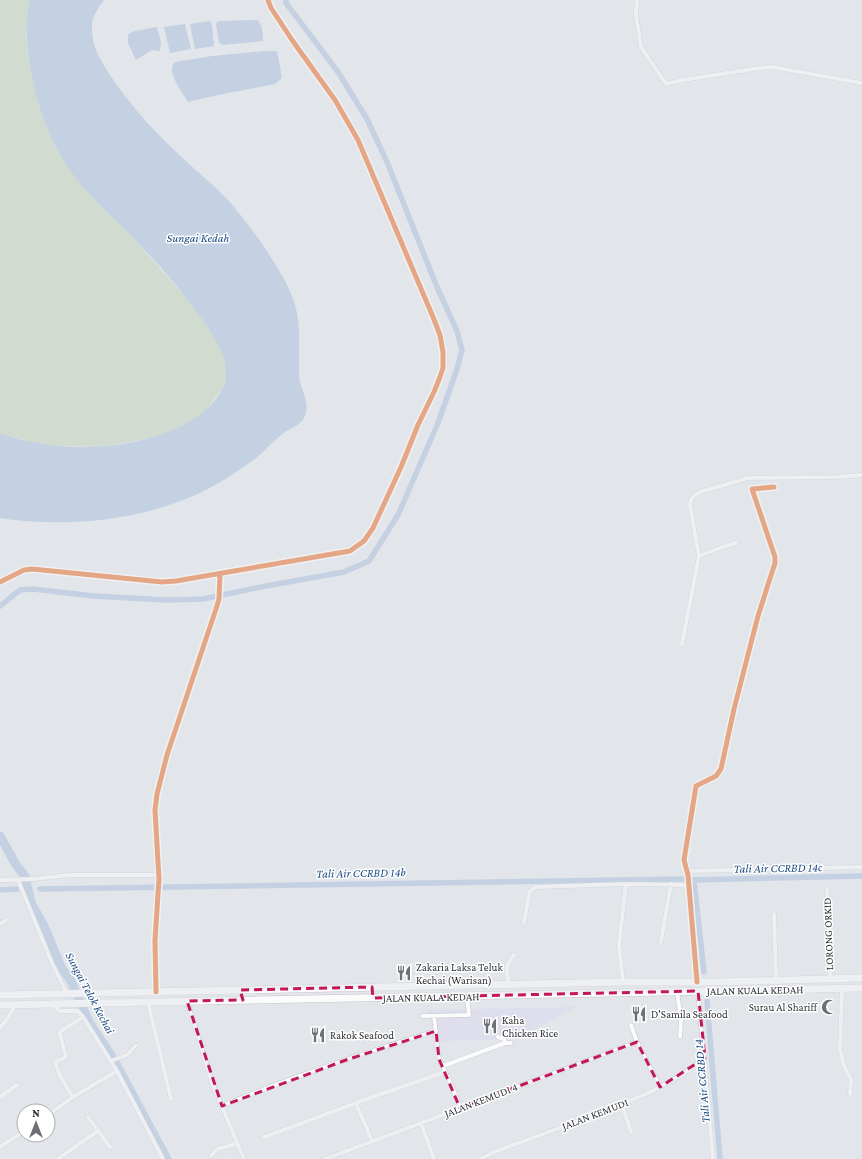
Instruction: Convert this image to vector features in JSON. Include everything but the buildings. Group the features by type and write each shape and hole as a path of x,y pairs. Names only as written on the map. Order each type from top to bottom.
{"main road":[{"name":"JALAN KUALA KEDAH","path":"0,995 862,978"},
{"path":"372,987 373,998"},
{"name":"JALAN KUALA KEDAH","path":"0,1005 467,997 862,988"},
{"path":"240,990 244,1000"}],"street":[{"path":"0,582 24,570 32,569 169,582 334,555 350,551 360,545 373,528 440,377 443,361 442,346 434,317 358,140 338,103 292,40 271,8 268,0"},
{"path":"637,0 636,14 642,46 666,84 772,67 862,84"},
{"path":"682,644 699,556 690,502 696,494 748,478 862,476"},
{"path":"699,982 688,873 684,860 696,786 716,776 721,769 734,709 758,616 776,563 775,556 752,489 774,487"},
{"path":"699,556 723,546 736,544"},
{"path":"156,992 155,940 159,894 155,810 157,794 167,755 219,599 220,574"},
{"path":"688,873 862,868"},
{"path":"0,880 23,880 69,875 159,877"},
{"path":"18,880 49,956 68,994"},
{"path":"524,922 530,894 534,888 626,884 689,884"},
{"path":"623,982 619,945 626,884"},
{"path":"661,942 670,884"},
{"name":"LORONG ORKID","path":"827,890 830,978"},
{"path":"774,914 776,980"},
{"path":"0,924 7,920"},
{"path":"509,985 506,969 514,955"},
{"path":"842,988 840,1049 842,1061 850,1079 850,1094"},
{"path":"678,991 681,1021 680,1037"},
{"path":"700,991 713,1159"},
{"path":"422,1016 469,1015 467,997"},
{"path":"187,1001 211,1077 244,1159"},
{"path":"148,1002 171,1099"},
{"path":"53,1004 58,1011 78,1011 114,1060 118,1071 163,1159"},
{"path":"0,1028 8,1018 15,1005"},
{"path":"434,1016 438,1056 460,1108"},
{"path":"73,1097 61,1078 54,1062 66,1057 60,1034 61,1031 83,1017"},
{"path":"631,1025 637,1042 660,1087"},
{"path":"222,1106 346,1060 436,1032"},
{"path":"498,1037 504,1038 505,1044"},
{"name":"JALAN KEMUDI 4","path":"325,1159 637,1042"},
{"path":"443,1066 511,1043"},
{"path":"114,1060 127,1055 136,1045"},
{"name":"JALAN KEMUDI","path":"480,1159 494,1152 622,1104 660,1087 680,1076 705,1058"},
{"path":"56,1109 73,1097 118,1071"},
{"path":"264,1137 442,1073"},
{"path":"0,1097 17,1085"},
{"path":"356,1103 372,1141"},
{"path":"622,1104 631,1132"},
{"path":"88,1117 110,1147"},
{"path":"421,1123 434,1159"},
{"path":"58,1159 98,1131"},
{"path":"0,1147 16,1136"},
{"path":"211,1156 217,1149 237,1144"}],"highlighted area":[{"path":"372,987 373,998 698,991 705,1058 660,1087 637,1042 460,1108 439,1059 436,1031 346,1060 222,1106 187,1001 243,1000 240,990"}],"shaded area":[{"path":"576,1007 516,1039 439,1041 427,1010"}],"green space":[{"path":"0,0 30,0 26,34 29,63 35,90 88,193 134,239 187,299 215,338 222,351 226,366 226,378 223,388 205,411 190,422 172,431 152,438 101,447 60,446 35,443 0,433"}],"water":[{"name":"Sungai Kedah","path":"30,0 104,0 93,19 92,33 97,52 106,69 131,104 163,140 220,192 243,218 279,270 291,293 298,316 299,374 307,407 302,421 281,435 251,462 210,488 183,500 153,510 122,517 91,521 60,522 0,518 0,433 42,444 84,447 106,446 148,439 186,424 213,403 224,385 226,368 222,352 205,324 185,296 152,257 86,191 72,173 59,152 43,116 32,76 28,55 27,35 27,16"},
{"path":"258,20 262,28 263,41 223,45 219,43 216,24 218,21"},
{"path":"210,21 212,25 214,46 195,49 190,24"},
{"path":"185,24 191,49 170,53 164,27"},
{"path":"157,27 161,42 160,51 152,50 136,60 128,43 128,34 135,31"},
{"path":"277,51 282,78 275,84 188,102 173,76 172,66 175,62 212,56"}],"waterway":[{"path":"0,606 20,590 33,589 94,596 167,600 203,599 344,572 369,561 398,515 438,423 462,350 457,331 437,287 387,162 367,119 338,72 286,3 286,0"},
{"name":"Sungai Telok Kechai","path":"0,836 16,865 25,876 31,903 44,926 61,967 71,981 89,1022 114,1060 167,1159"},
{"name":"Tali Air CCRBD 14c","path":"691,880 862,876"},
{"name":"Tali Air CCRBD 14b","path":"40,889 683,879"},
{"name":"Tali Air CCRBD 14","path":"694,881 704,972"},
{"name":"Tali Air CCRBD 14b","path":"0,890 17,889"},
{"name":"Tali Air CCRBD 14","path":"707,1001 720,1159"}],"cycle path":[{"path":"0,582 24,570 32,569 162,582 176,581 350,551 364,541 373,528 440,377 443,368 443,352 440,335 358,140 335,100 292,40 271,8 268,0"},
{"path":"697,982 688,875 684,860 696,786 716,776 721,769 734,709 758,616 775,563 775,557 752,489 774,487"},
{"path":"156,992 155,940 159,879 155,810 157,794 167,755 219,599 220,574"}],"place":[{"name":"Zakaria Laksa Teluk Kechai (Warisan)","path":"404,973"},
{"name":"Surau Al Shariff","path":"829,1007"},
{"name":"D'Samila Seafood","path":"639,1014"},
{"name":"Kaha Chicken Rice","path":"490,1026"},
{"name":"Rakok Seafood","path":"318,1035"}]}
